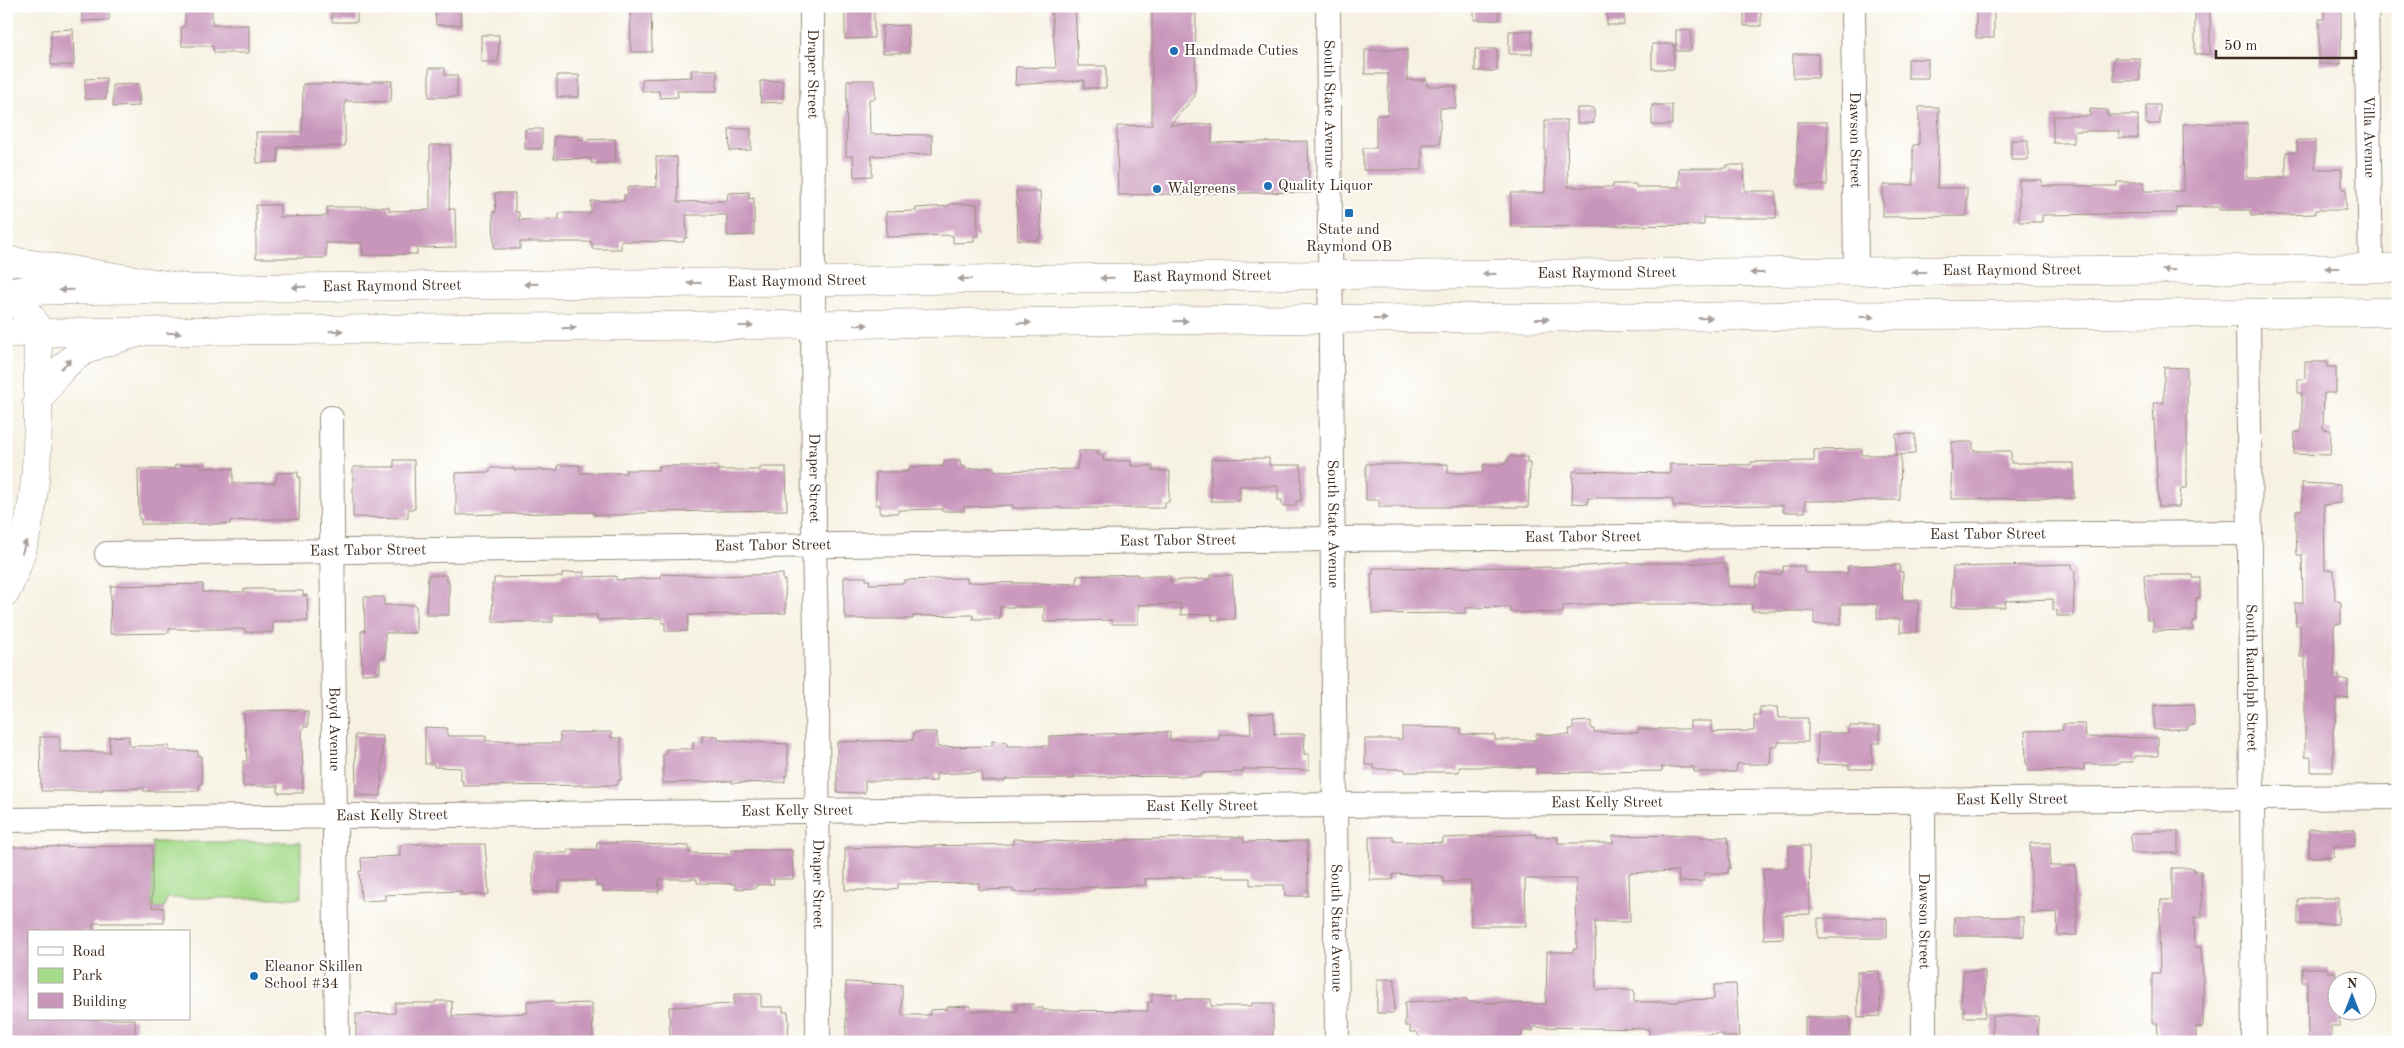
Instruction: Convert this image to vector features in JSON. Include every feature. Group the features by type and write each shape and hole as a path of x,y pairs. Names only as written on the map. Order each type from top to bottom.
{"main road":[{"path":"6,260 193,289"},
{"name":"East Raymond Street","path":"6,291 1331,275 2398,268"},
{"path":"6,299 26,312 36,325 38,333 36,472 33,507 23,550 6,592"},
{"path":"6,333 2398,312"},
{"path":"37,403 51,379 76,355 93,346 138,333"}],"street":[{"name":"Draper Street","path":"812,6 818,1042"},
{"name":"South State Avenue","path":"1328,6 1337,1042"},
{"name":"Dawson Street","path":"1852,6 1856,272"},
{"name":"Villa Avenue","path":"2366,6 2371,268"},
{"name":"South Randolph Street","path":"2248,313 2254,1042"},
{"name":"Boyd Avenue","path":"332,418 337,1042"},
{"name":"East Tabor Street","path":"107,554 1333,539 2250,532"},
{"name":"East Kelly Street","path":"6,820 334,818 1335,805 2398,797"},
{"name":"Dawson Street","path":"1922,801 1924,1042"}],"green space":[{"path":"152,842 301,842 301,898 167,898 164,908 152,907"}],"building":[{"path":"82,6 109,6 109,20 82,21"},
{"path":"185,6 212,6 212,25 249,25 249,53 214,53 213,46 182,46 181,27 185,26"},
{"path":"332,6 357,6 357,22 332,22"},
{"path":"435,6 460,6 461,25 436,25"},
{"path":"630,6 651,6 652,52 631,52"},
{"path":"1051,6 1075,6 1078,66 1106,66 1106,88 1084,88 1084,80 1015,85 1016,67 1056,68"},
{"path":"1152,6 1196,6 1195,96 1170,125 1212,124 1212,143 1308,141 1309,192 1118,195 1117,126 1152,125"},
{"path":"1474,6 1499,6 1499,20 1474,20"},
{"path":"1607,6 1624,6 1624,25 1607,25"},
{"path":"1744,6 1761,6 1761,26 1744,26"},
{"path":"2195,6 2210,6 2210,54 2195,54"},
{"path":"2324,6 2341,6 2341,64 2319,64 2319,19 2324,19"},
{"path":"874,7 874,38 845,39 845,8"},
{"path":"1976,8 1994,8 1994,38 1976,38"},
{"path":"908,25 909,53 883,53 882,26"},
{"path":"73,29 74,65 51,65 51,30"},
{"path":"1676,30 1691,30 1691,51 1676,51"},
{"path":"1509,31 1532,31 1532,54 1509,54"},
{"path":"481,35 499,35 498,62 481,62"},
{"path":"1652,44 1674,44 1674,69 1652,69"},
{"path":"1475,49 1497,49 1497,71 1475,71"},
{"path":"1365,50 1407,50 1407,80 1427,80 1427,86 1456,86 1456,108 1440,108 1440,144 1422,144 1422,170 1363,170 1363,148 1376,148 1376,115 1388,115 1388,74 1365,74"},
{"path":"1793,54 1818,54 1818,78 1793,78"},
{"path":"2114,58 2140,58 2140,81 2114,81"},
{"path":"1908,59 1928,59 1928,78 1908,78"},
{"path":"429,68 445,68 445,75 457,75 457,97 429,97"},
{"path":"691,70 717,70 717,91 677,91 678,97 660,98 659,91 642,91 642,79 692,77"},
{"path":"557,75 579,75 579,97 557,97"},
{"path":"106,78 106,99 85,99 85,79"},
{"path":"847,80 875,80 875,99 869,99 870,134 932,135 932,154 872,156 872,176 854,177 853,156 846,156"},
{"path":"372,81 392,81 391,102 345,101 345,146 278,147 278,162 257,163 256,132 302,132 303,84 372,83"},
{"path":"760,81 783,81 783,102 761,103"},
{"path":"139,84 139,106 113,107 113,85"},
{"path":"1652,105 1672,105 1672,125 1652,125"},
{"path":"2146,105 2160,105 2160,124 2146,124"},
{"path":"1919,107 1939,107 1937,188 1967,188 1967,216 1883,217 1883,185 1913,185 1913,145 1919,145"},
{"path":"1577,108 1594,108 1594,123 1577,123"},
{"path":"2090,109 2107,110 2107,115 2138,115 2138,138 2119,138 2119,131 2074,131 2074,143 2053,143 2053,116 2090,116"},
{"path":"1545,120 1567,120 1568,187 1613,187 1613,184 1636,184 1636,187 1679,187 1679,168 1727,168 1727,165 1744,165 1745,191 1776,191 1776,218 1704,218 1704,225 1511,227 1511,193 1545,193"},
{"path":"1797,122 1827,122 1827,185 1797,185"},
{"path":"2247,123 2247,177 2286,177 2286,152 2297,152 2297,140 2315,140 2315,169 2342,169 2342,189 2346,189 2346,210 2315,210 2315,214 2251,216 2251,210 2219,210 2219,207 2177,207 2177,213 2042,215 2042,222 2019,222 2019,180 2042,180 2042,186 2117,186 2117,182 2144,182 2144,191 2184,191 2183,124"},
{"path":"525,129 542,129 542,149 525,149"},
{"path":"729,129 751,129 751,150 730,151"},
{"path":"554,136 579,136 579,140 615,139 616,163 591,163 591,158 554,159"},
{"path":"2011,140 2028,140 2028,160 2011,160"},
{"path":"430,145 450,145 449,209 455,209 456,247 417,248 417,254 363,255 362,243 326,243 326,258 256,258 256,205 280,205 280,217 327,216 327,207 389,207 389,211 430,210"},
{"path":"656,157 677,157 678,202 727,201 728,193 749,192 749,199 754,198 754,235 727,236 727,215 686,215 687,238 684,238 684,242 621,241 621,249 592,249 592,242 520,242 520,249 494,249 493,212 496,212 495,193 515,193 515,212 519,212 519,220 559,219 559,213 591,213 591,201 624,201 624,195 628,195 627,187 657,187"},
{"path":"1016,191 1040,191 1041,236 1039,236 1039,240 1018,240"},
{"path":"949,204 977,204 978,236 974,236 974,242 953,243 953,236 950,235 887,237 886,212 916,211 916,208 949,206"},
{"path":"2305,362 2327,362 2327,367 2336,367 2336,393 2324,393 2323,429 2331,430 2330,455 2294,454 2295,432 2300,432 2302,429 2302,393 2298,393 2298,379 2305,379"},
{"path":"2164,367 2187,368 2187,488 2181,488 2179,507 2159,507 2153,403 2164,403"},
{"path":"1896,434 1915,434 1915,454 1896,455"},
{"path":"1952,442 1973,442 1973,451 2011,451 2011,463 2074,463 2074,498 1951,499"},
{"path":"1862,449 1862,455 1901,455 1900,500 1805,501 1805,512 1783,512 1783,505 1673,506 1673,500 1670,498 1588,498 1588,504 1572,503 1573,471 1670,473 1670,464 1751,465 1751,462 1814,461 1814,450"},
{"path":"1079,451 1098,451 1098,455 1103,455 1103,461 1131,461 1131,466 1153,466 1153,471 1170,471 1169,502 1165,502 1165,508 1013,508 1013,505 964,507 964,511 942,511 942,509 898,510 898,513 880,513 880,505 876,505 876,472 909,472 909,467 944,466 944,461 960,460 961,466 966,466 966,469 994,467 994,471 1077,469"},
{"path":"1508,457 1527,457 1527,463 1530,463 1528,507 1379,507 1379,500 1366,500 1366,464 1448,464 1448,473 1483,473 1483,465 1505,465 1505,462 1508,462"},
{"path":"1269,458 1269,465 1301,465 1301,501 1296,501 1296,506 1282,506 1282,500 1278,500 1278,486 1240,486 1240,501 1211,501 1211,459"},
{"path":"394,460 414,460 415,509 408,509 408,518 353,517 353,467 394,467"},
{"path":"201,464 201,468 233,468 233,483 275,483 278,473 298,472 298,477 300,477 299,519 230,521 230,524 141,524 141,519 139,519 138,469 175,469 175,465"},
{"path":"558,465 580,465 580,473 626,473 625,470 659,470 659,466 718,466 718,470 760,470 760,467 786,467 787,510 653,512 620,515 594,515 594,512 456,515 456,473 490,472 490,468 558,470"},
{"path":"2302,483 2340,485 2340,503 2324,505 2325,570 2334,570 2335,600 2341,602 2341,624 2336,624 2334,627 2334,675 2339,675 2339,680 2348,680 2348,698 2336,698 2336,719 2333,730 2333,772 2311,772 2311,757 2305,757 2305,657 2300,657 2300,625 2296,625 2295,603 2303,603 2302,555 2297,555 2296,534 2296,510 2302,510"},
{"path":"1625,563 1725,563 1725,569 1728,569 1728,587 1756,587 1757,574 1781,575 1783,566 1804,566 1804,572 1806,573 1848,573 1848,566 1900,565 1900,572 1903,572 1902,600 1918,600 1917,632 1900,632 1900,619 1877,619 1877,604 1841,604 1841,624 1814,624 1814,611 1752,611 1752,604 1594,604 1563,606 1563,613 1510,612 1510,607 1466,608 1466,613 1372,614 1371,574 1373,574 1373,568 1572,567"},
{"path":"2072,564 2072,570 2075,570 2073,616 2057,616 2057,610 2053,610 2053,599 2005,601 2005,607 1951,607 1953,567"},
{"path":"584,572 584,577 616,576 616,580 661,578 661,574 716,576 783,574 783,581 785,580 786,613 689,615 687,631 665,631 665,623 662,623 662,618 597,620 597,615 553,615 553,622 493,622 492,584 494,584 494,578 562,577 562,573"},
{"path":"1137,574 1137,576 1170,576 1170,582 1211,579 1211,575 1232,575 1235,619 1212,620 1212,614 1181,615 1181,604 1138,605 1138,624 1112,624 1112,620 1044,622 1044,607 1000,607 1000,619 973,619 973,615 913,616 913,619 846,619 846,615 844,615 844,577 866,577 866,580 870,580 869,584 904,583 904,580 967,578 967,582 1077,584 1077,576"},
{"path":"428,575 446,575 446,581 449,581 449,615 426,615"},
{"path":"2144,575 2193,575 2193,578 2200,578 2200,598 2196,598 2196,621 2193,621 2193,630 2153,631 2153,620 2147,620"},
{"path":"203,584 203,592 244,592 244,589 303,591 303,596 307,595 308,621 273,621 273,632 245,632 245,629 169,629 169,633 110,634 111,586"},
{"path":"364,597 384,597 384,605 416,605 416,633 385,633 385,657 380,657 380,673 362,674 361,631 365,631"},
{"path":"2194,704 2194,725 2188,725 2188,729 2154,730 2154,705"},
{"path":"1760,707 1777,707 1778,718 1808,718 1808,742 1778,742 1778,746 1771,746 1770,764 1737,764 1736,772 1694,772 1694,767 1662,767 1662,771 1536,773 1536,767 1459,767 1459,772 1405,772 1405,769 1374,769 1374,765 1365,765 1365,739 1402,739 1402,727 1461,728 1461,734 1495,735 1495,740 1536,740 1536,734 1570,735 1569,729 1573,729 1573,722 1591,721 1591,729 1594,729 1594,732 1638,733 1638,729 1690,729 1690,721 1711,721 1711,732 1754,731 1754,715 1760,715"},
{"path":"303,710 303,712 308,712 308,727 303,727 302,736 303,793 278,793 278,786 243,786 243,761 247,761 244,711"},
{"path":"1274,713 1274,734 1305,734 1304,754 1309,754 1309,770 1243,769 1243,772 1202,773 1202,776 1074,777 1074,779 1005,779 1005,781 982,781 982,772 936,774 936,781 865,781 865,793 837,792 837,742 913,740 914,732 937,732 937,747 992,746 992,741 1007,742 1007,746 1049,746 1049,736 1152,732 1170,732 1170,739 1173,740 1219,740 1219,734 1251,734 1250,714"},
{"path":"2063,724 2085,724 2086,737 2158,738 2158,756 2134,756 2133,762 2120,762 2120,764 2084,764 2084,770 2028,771 2025,731 2063,730"},
{"path":"1849,726 1880,726 1880,743 1872,743 1872,769 1849,769 1849,765 1817,764 1818,733 1849,733"},
{"path":"425,727 447,728 447,735 450,736 486,736 486,741 515,741 515,743 560,743 560,733 611,732 611,738 621,738 621,780 618,780 618,785 463,786 461,768 434,767 434,764 425,764"},
{"path":"355,735 383,736 381,796 356,795"},
{"path":"129,736 129,746 169,746 169,751 198,751 198,756 201,756 202,784 199,785 199,791 144,791 144,788 102,789 102,791 41,791 40,737 60,737 60,752 110,752 109,737"},
{"path":"702,736 718,736 718,740 788,744 788,775 785,775 785,782 663,783 663,754 666,754 666,749 693,749 693,742 702,742"},
{"path":"2309,829 2355,829 2355,846 2334,846 2334,857 2309,857"},
{"path":"2152,831 2178,831 2178,853 2131,853 2131,833 2152,833"},
{"path":"1536,834 1536,837 1558,837 1558,843 1613,843 1613,836 1700,835 1700,837 1728,837 1730,868 1728,868 1728,873 1704,873 1704,881 1679,882 1678,871 1629,873 1630,922 1595,922 1596,990 1634,990 1634,1002 1679,1002 1679,1000 1714,999 1714,985 1736,984 1739,1037 1723,1037 1723,1034 1649,1036 1649,1029 1533,1027 1533,1031 1523,1031 1520,1038 1420,1038 1417,1032 1410,1032 1410,1026 1405,1026 1405,1002 1467,999 1467,1002 1546,1004 1547,952 1573,952 1573,949 1577,949 1576,879 1525,879 1526,926 1471,926 1471,881 1443,882 1443,876 1393,874 1393,880 1370,880 1369,837 1393,837 1393,841 1443,843 1443,838"},
{"path":"1244,837 1244,842 1307,841 1308,896 1285,896 1284,885 1250,885 1250,878 1223,878 1223,876 1145,879 1146,885 1036,890 1036,892 1013,892 1013,889 979,890 979,883 898,884 898,888 886,890 845,890 845,848 1013,844 1013,839 1072,842"},
{"path":"597,842 689,846 689,853 731,854 731,850 792,850 793,879 773,879 774,884 756,885 756,888 735,889 735,884 697,883 697,879 659,879 659,892 603,891 603,886 596,886 596,881 559,881 559,892 533,892 533,853 568,853 568,849 596,850"},
{"path":"2030,843 2050,843 2050,866 2076,866 2077,935 2058,936 2057,912 2032,913"},
{"path":"404,844 485,844 489,894 461,895 461,891 414,893 385,895 385,900 361,901 359,871 362,871 361,858 400,856 400,846"},
{"path":"152,846 152,907 164,908 164,923 93,923 93,930 28,930 28,1020 135,1020 135,1042 6,1042 6,847"},
{"path":"1789,846 1809,846 1810,914 1783,915 1783,938 1764,939 1763,868 1789,868"},
{"path":"2172,868 2194,868 2194,871 2201,871 2202,918 2194,917 2195,947 2201,947 2203,1027 2196,1027 2196,1042 2159,1042 2157,1023 2152,1023 2152,973 2160,973 2159,935 2161,900 2172,900"},
{"path":"2338,898 2338,924 2298,924 2298,899"},
{"path":"1954,917 2024,917 2024,936 1954,936"},
{"path":"1818,918 1887,918 1887,938 1818,938"},
{"path":"2302,968 2328,968 2326,970 2326,1020 2339,1020 2339,1026 2331,1026 2331,1042 2308,1042 2307,982 2302,982"},
{"path":"1879,971 1879,981 1881,981 1880,1016 1858,1017 1857,972"},
{"path":"1963,971 1985,971 1985,1017 1964,1017 1964,1007 1961,1007"},
{"path":"1377,979 1395,979 1394,1013 1377,1013"},
{"path":"846,982 902,985 902,1015 930,1015 930,1010 971,1006 971,1011 1017,1011 1017,1004 1034,1004 1034,1008 1043,1008 1043,1010 1148,1011 1148,1002 1152,1002 1152,994 1177,994 1177,999 1211,999 1211,1006 1252,1006 1252,1003 1273,1003 1273,1040 1269,1042 846,1042"},
{"path":"734,994 761,994 761,1007 783,1007 783,1012 788,1012 789,1021 786,1042 707,1042 707,1039 670,1039 669,1007 734,1004"},
{"path":"435,1001 452,1001 452,1016 527,1013 527,1001 554,1001 554,1004 592,1003 593,1042 567,1042 567,1038 519,1039 519,1042 356,1042 356,1014 395,1013 395,1003 435,1003"},
{"path":"1992,1016 2038,1016 2038,1042 2003,1042 2003,1037 1992,1037"},
{"path":"1805,1017 1850,1017 1850,1038 1840,1038 1840,1042 1805,1042"}],"place":[{"name":"Handmade Cuties","path":"1174,51"},
{"name":"Quality Liquor","path":"1268,186"},
{"name":"Walgreens","path":"1157,189"},
{"name":"State and Raymond OB","path":"1349,213"},
{"name":"Eleanor Skillen School #34","path":"254,976"}]}
